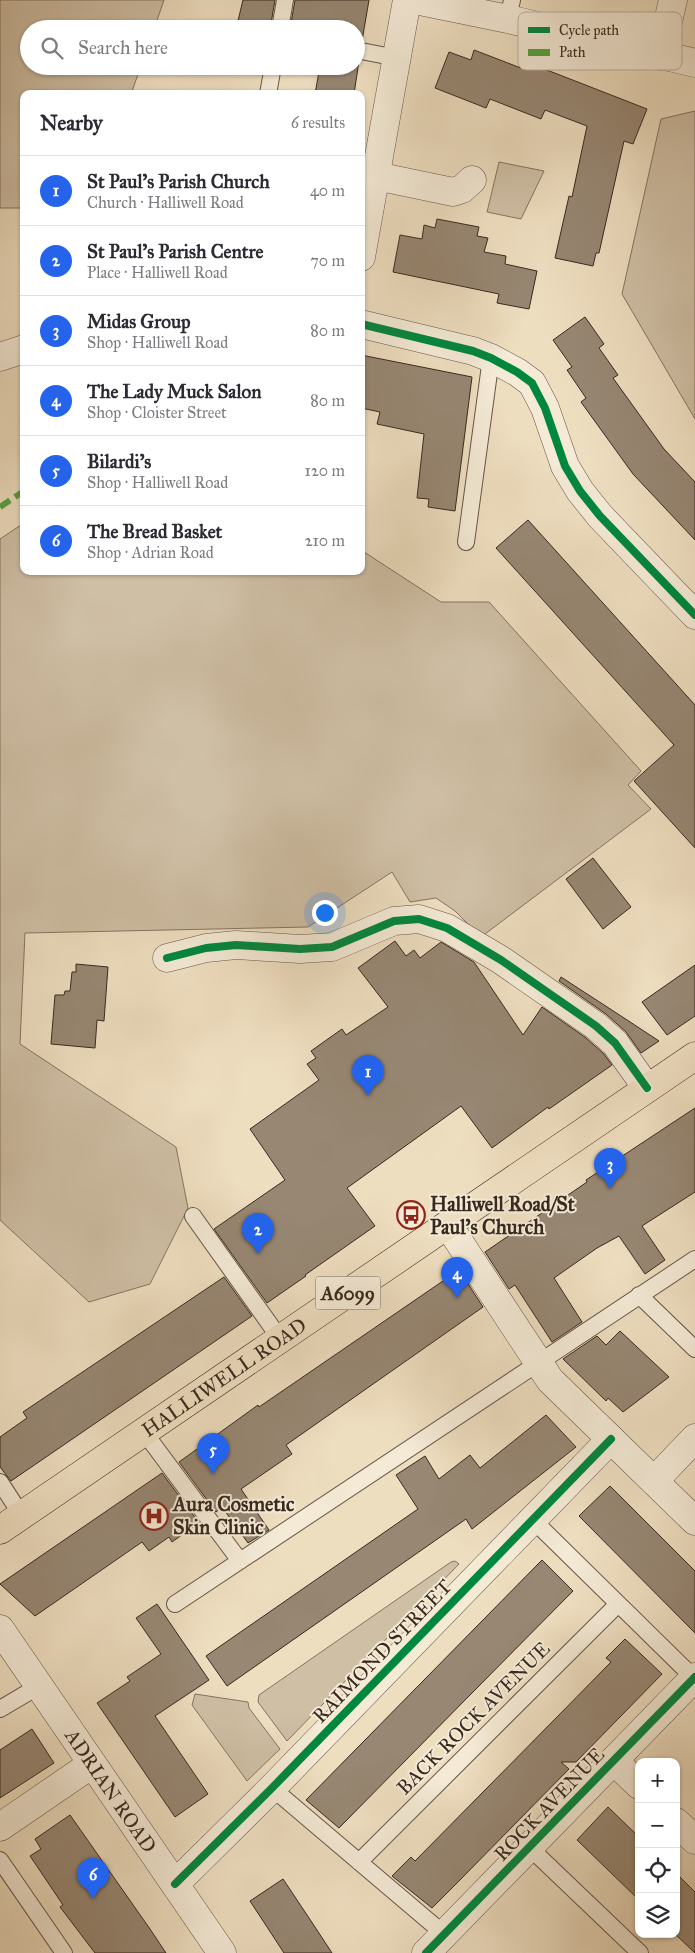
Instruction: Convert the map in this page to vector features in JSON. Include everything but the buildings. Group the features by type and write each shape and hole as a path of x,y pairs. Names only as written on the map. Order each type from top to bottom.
{"main road":[{"name":"HALLIWELL ROAD","path":"11,1523 695,1056"}],"street":[{"path":"365,236 407,0"},
{"path":"415,0 510,10"},
{"path":"682,60 695,63"},
{"path":"376,176 453,192 462,189 472,180"},
{"path":"365,325 458,347 491,358 517,372 532,383 545,408 565,466 580,491 600,516 695,615"},
{"path":"0,357 20,350"},
{"path":"167,958 206,948 236,945 300,949 332,947 394,921 419,919 447,928 501,960 596,1026 615,1043 647,1088"},
{"path":"448,1225 550,1380 695,1521"},
{"path":"654,1481 695,1438"},
{"name":"RAIMOND STREET","path":"175,1884 272,1788 611,1440"},
{"name":"ADRIAN ROAD","path":"0,1629 222,1953"},
{"name":"ROCK AVENUE","path":"435,1944 695,1678"},
{"path":"614,1761 635,1781"},
{"path":"0,1828 92,1764"},
{"path":"680,1826 695,1840"}],"lane":[{"path":"282,20 285,0"},
{"path":"365,52 397,58"},
{"path":"269,90 271,75"},
{"path":"466,542 491,358"},
{"path":"193,1216 281,1340"},
{"path":"175,1604 638,1295 695,1259"},
{"path":"638,1295 695,1349"},
{"path":"144,1432 240,1561"},
{"path":"0,1482 11,1523"},
{"path":"533,1520 695,1678"},
{"name":"BACK ROCK AVENUE","path":"359,1862 618,1604"},
{"path":"0,1709 39,1686"},
{"path":"272,1788 359,1862 435,1944"},
{"path":"530,1847 640,1953"},
{"path":"0,1860 64,1953"}],"shaded area":[{"path":"0,0 164,0 157,20 20,20 20,75 138,75 132,90 20,90 20,208 0,208"},
{"path":"695,111 695,419 622,294 661,119"},
{"path":"499,162 544,171 521,219 487,212"},
{"path":"20,526 20,575 365,575 365,553 441,602 489,602 641,771 628,785 651,809 481,937 455,911 436,898 410,902 392,872 308,927 25,933 20,1044 176,1147 188,1208 150,1284 89,1302 0,1220 0,539"},
{"path":"455,1561 459,1564 287,1741 258,1702 259,1695"},
{"path":"195,1694 248,1702 249,1708 280,1749 247,1781 192,1705"}],"marked path":[{"path":"0,507 20,494"}],"cycle path":[{"path":"365,325 473,351 517,372 532,383 545,408 565,466 580,491 600,516 695,615"},
{"path":"167,958 206,948 236,945 300,949 332,947 394,921 419,919 447,928 501,960 596,1026 615,1043 647,1088"},
{"path":"175,1884 272,1788 611,1439"},
{"path":"426,1953 695,1677"}],"place":[{"name":"St Paul's Parish Church","path":"368,1096"},
{"name":"Midas Group","path":"610,1189"},
{"name":"Halliwell Road/St Paul's Church","path":"411,1215"},
{"name":"St Paul's Parish Centre","path":"258,1254"},
{"name":"The Lady Muck Salon","path":"457,1298"},
{"name":"Bilardi's","path":"213,1474"},
{"name":"Aura Cosmetic Skin Clinic","path":"154,1516"},
{"name":"The Bread Basket","path":"93,1899"}]}
